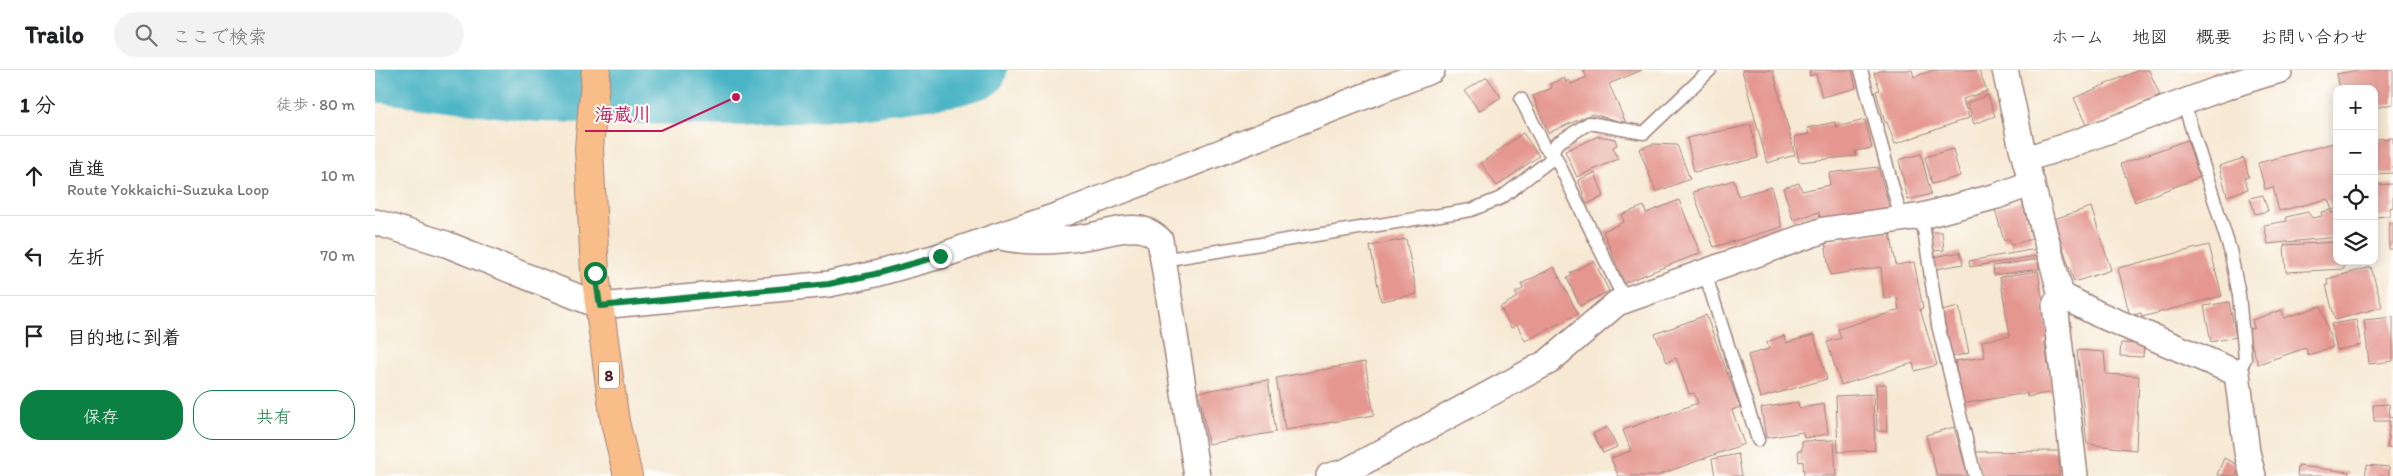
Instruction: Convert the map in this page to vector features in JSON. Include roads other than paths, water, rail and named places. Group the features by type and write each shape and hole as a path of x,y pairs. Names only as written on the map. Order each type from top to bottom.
{"main road":[{"name":"8","path":"596,70 589,148 595,273 615,422 628,476"}],"street":[{"path":"375,222 446,244 600,306 829,284 906,266 998,237 1187,167 1432,70"},
{"path":"2005,70 2025,159 2061,295 2055,305 2075,476"},
{"path":"2025,159 2060,149 2183,101 2280,70"},
{"path":"1329,476 1345,472 1548,362 1617,303 1705,274 1824,230 1911,217 1997,196 2032,183"},
{"path":"998,237 1041,241 1138,229 1150,231 1160,240 1197,476"},
{"path":"2061,295 2099,314 2237,373 2247,452 2253,476"}],"lane":[{"path":"1162,260 1471,210 1501,198 1549,161 1556,144 1589,123 1644,133 1710,70"},
{"path":"1861,70 1911,217 1975,476"},
{"path":"1521,99 1545,147 1556,158 1625,301"},
{"path":"2183,101 2231,259 2239,295 2245,358 2237,373"},
{"path":"1705,274 1758,440"}],"waterway":[{"path":"375,73 538,93 736,97 829,92 954,77 978,70"}],"place":[{"name":"海蔵川","path":"736,97"}]}
